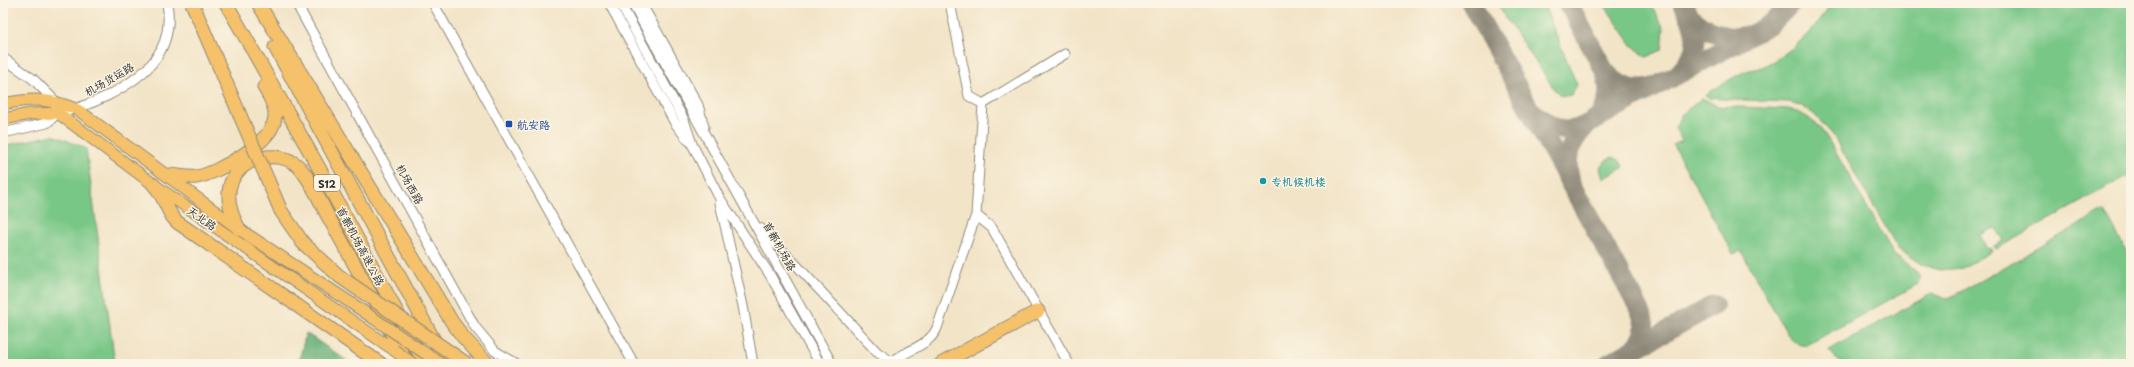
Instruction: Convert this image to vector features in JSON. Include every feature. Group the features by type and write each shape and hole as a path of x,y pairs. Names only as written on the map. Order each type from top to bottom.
{"highway":[{"path":"192,3 275,200 298,237 321,261 339,276 467,364"},
{"name":"首都机场高速公路","path":"226,3 316,161 425,364"},
{"name":"首都机场高速公路","path":"250,3 447,364"},
{"path":"258,3 452,322 464,338 488,364"},
{"path":"168,176 193,177 209,173 259,143 268,134 274,121 275,114 272,102 261,81 251,48"},
{"path":"239,229 231,211 229,197 230,188 236,174 246,165 265,157 279,157 297,166 310,184 408,364"},
{"path":"153,184 162,193 170,215 177,222 381,364"},
{"path":"941,364 1038,311"}],"main road":[{"name":"天北路","path":"3,104 29,99 55,101 78,110 239,229 441,364"},
{"name":"天北路","path":"58,113 153,184 413,364"},
{"path":"3,119 31,114 58,113"}],"street":[{"name":"机场货运路","path":"58,113 78,110 124,86 140,76 152,65 159,54 167,31 169,13 167,3"},
{"name":"机场西路","path":"296,3 472,322 495,351 517,364"},
{"path":"434,3 634,364"},
{"name":"首都机场路","path":"609,3 675,123 692,144"},
{"name":"首都机场路","path":"620,3 684,120 692,144 719,198 770,275 820,364"},
{"name":"首都机场路","path":"632,3 832,364"},
{"name":"首都机场路","path":"641,3 698,105 708,139"},
{"path":"950,3 969,96 983,104"},
{"path":"983,104 1065,54"},
{"path":"3,58 33,79 55,101 58,113 47,123 3,133"},
{"path":"752,220 789,257 877,352 891,363 898,356 929,340 934,335 976,215 983,104"},
{"path":"719,198 735,189"},
{"name":"首都机场路","path":"719,198 743,306 753,364"},
{"path":"976,215 992,228 1069,364"}],"green space":[{"path":"1497,3 1543,3 1577,85 1571,95 1562,96 1558,94 1506,19"},
{"path":"1603,3 1650,3 1664,28 1662,50 1646,57 1632,45"},
{"path":"1831,3 2131,3 2131,174 1996,249 1994,246 2003,241 1995,228 1980,235 1987,249 1990,248 1992,251 1962,268 1940,270 1922,265 1898,249 1833,135 1814,114 1800,105 1789,102 1720,99 1714,97 1710,99 1705,95 1737,75 1762,67 1783,55 1810,32 1818,23"},
{"path":"1702,98 1717,106 1788,109 1797,111 1810,119 1820,128 1828,139 1893,253 1918,273 1920,279 1918,284 1807,345 1797,344 1793,341 1789,337 1741,251 1733,254 1673,145 1682,141 1675,128 1681,115"},
{"path":"53,135 86,148 115,364 3,364 3,146"},
{"path":"1613,157 1619,160 1624,167 1603,179 1600,168 1607,159"},
{"path":"2104,211 2131,260 2131,364 1847,364 1838,361 1829,350 1931,294 1948,298 1953,296"},
{"path":"306,333 352,364 298,364"}],"taxiway":[{"path":"1471,3 1640,310 1644,322 1644,332 1640,342 1632,351"},
{"path":"1568,3 1604,70"},
{"path":"1680,72 1692,55 1695,47 1692,22 1683,3"},
{"path":"1692,19 1706,28 1720,34 1733,37 1745,36 1757,32 1768,25 1791,3"},
{"path":"1533,112 1542,120 1558,129 1573,130 1589,123 1751,35"},
{"path":"1599,117 1603,111 1608,94 1608,82 1604,70 1619,84 1638,89 1652,88"},
{"path":"1570,178 1568,171 1568,157 1575,139 1584,128"},
{"path":"1608,364 1714,305"}],"place":[{"name":"航安路","path":"509,124"},
{"name":"专机候机楼","path":"1263,181"}]}
